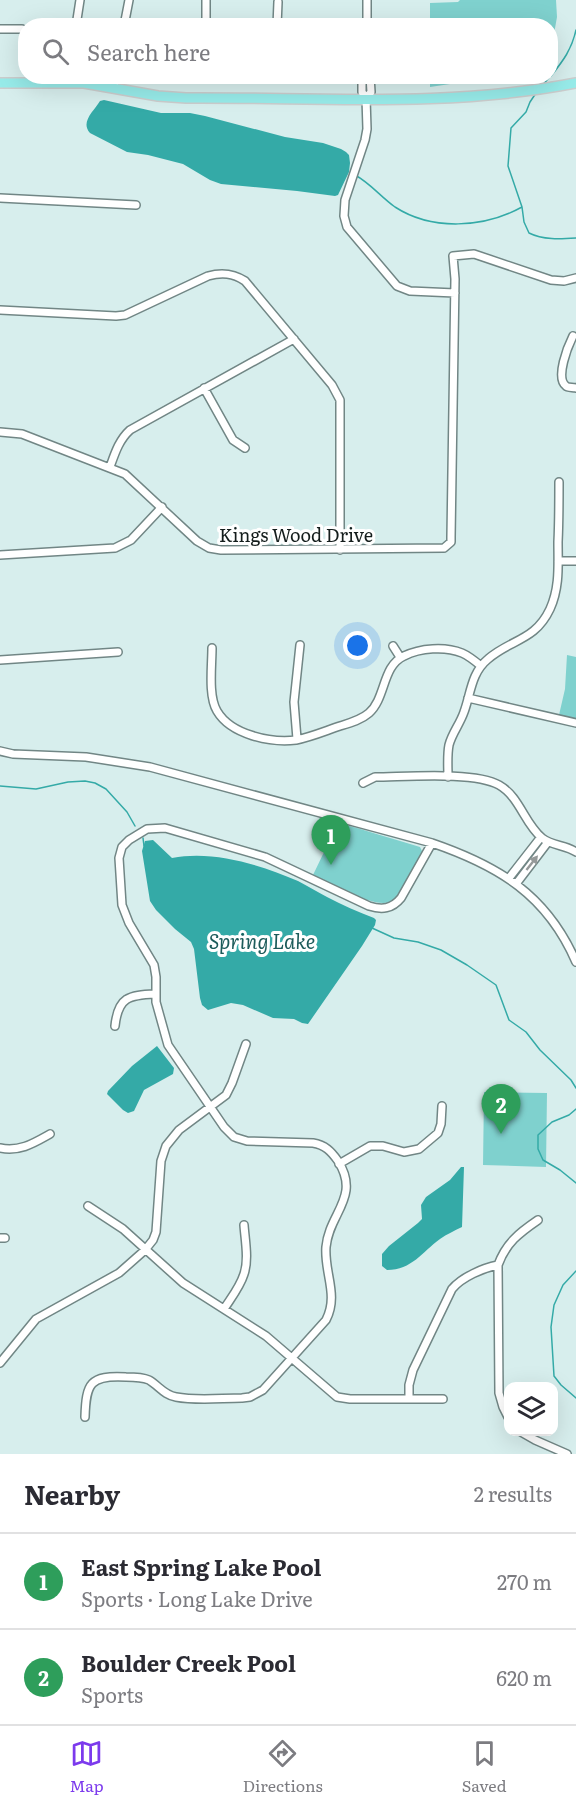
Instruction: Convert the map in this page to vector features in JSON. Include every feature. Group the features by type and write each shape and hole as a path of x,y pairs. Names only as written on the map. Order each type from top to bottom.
{"main road":[{"path":"0,83 18,82"},
{"path":"96,84 158,96 186,98 447,98 523,92 576,83"}],"street":[{"path":"77,18 80,0"},
{"path":"126,18 129,0"},
{"path":"206,0 206,18"},
{"path":"367,0 367,18"},
{"path":"277,18 278,2"},
{"path":"0,29 18,29"},
{"path":"362,84 362,92 366,98 367,129 344,206 347,227 392,283 410,291 455,293"},
{"path":"366,98 371,92 370,84"},
{"path":"0,198 136,205"},
{"name":"Kings Wood Drive","path":"0,432 22,434 125,474 197,541 209,548 221,550 451,549 455,293 453,256 474,254 551,280 564,281 576,278"},
{"path":"0,310 125,315 208,276 225,273 246,281 332,385 340,399 340,550"},
{"path":"573,336 563,364 562,386 576,388"},
{"path":"110,467 119,443 130,430 294,339"},
{"path":"204,388 233,440 245,448"},
{"path":"447,777 449,746 464,712 473,680 481,666 493,655 526,638 544,620 549,611 557,588 559,482"},
{"path":"0,555 116,548 130,540 162,507"},
{"path":"558,561 576,561"},
{"path":"297,739 294,702 300,645"},
{"path":"393,646 400,657"},
{"path":"212,648 213,698 216,709 226,723 262,737 281,740 297,739 357,720 369,713 379,699 393,664 400,657 419,650 449,650 464,653 481,666"},
{"path":"0,660 118,652"},
{"path":"468,698 576,723"},
{"path":"0,751 13,754 86,758 151,767 432,843 471,856 509,878 551,919 576,962"},
{"path":"363,783 375,777 447,777 483,779 493,782 504,788 516,800 541,837 548,842 576,852"},
{"path":"85,1417 87,1392 94,1382 105,1377 142,1378 175,1397 242,1398 250,1397 263,1390 326,1320 332,1309 326,1248 347,1189 345,1176 339,1164 330,1151 317,1143 252,1142 238,1139 228,1132 168,1045 158,1012 155,994 156,976 153,965 123,911 119,865 120,852 125,843 147,829 165,828 255,854 377,908 391,907 396,904 432,843"},
{"path":"509,878 541,837"},
{"path":"516,884 548,842"},
{"path":"115,1026 118,1009 125,1000 138,994 155,994"},
{"path":"0,1363 36,1319 110,1279 128,1266 153,1240 156,1232 161,1161 166,1146 178,1130 221,1100 229,1090 246,1044"},
{"path":"339,1164 370,1146 383,1146 404,1152 419,1149 438,1133 442,1106"},
{"path":"0,1148 25,1147 50,1134"},
{"path":"88,1206 119,1226 176,1278 266,1336 337,1397 443,1399"},
{"path":"504,1408 500,1400 499,1386 498,1265 502,1253 512,1239 538,1220"},
{"path":"224,1309 245,1272 244,1225"},
{"path":"409,1399 409,1385 413,1370 452,1289 461,1280 498,1265"},
{"path":"529,1436 567,1454"}],"shaded area":[{"path":"460,0 556,0 557,17 430,18 430,3"},
{"path":"430,84 450,84 430,87"},
{"path":"567,655 576,657 576,719 559,715 565,689"},
{"path":"338,823 420,847 423,853 396,898 380,903 368,900 313,875"},
{"path":"484,1092 547,1093 546,1167 483,1165"}],"water":[{"path":"100,101 161,113 190,113 285,137 323,143 341,149 349,155 349,172 338,195 335,196 221,184 183,164 127,152 90,133 86,125 87,121"},
{"name":"Spring Lake","path":"153,840 172,858 204,856 236,860 268,870 298,881 376,920 362,946 308,1024 294,1019 273,1018 243,1005 231,1003 208,1010 202,1005 191,942 156,910 150,901 142,851 145,841"},
{"path":"157,1046 174,1068 173,1074 144,1090 134,1111 128,1113 107,1094 108,1091 132,1066"},
{"path":"461,1167 464,1167 462,1227 440,1239 410,1264 387,1270 382,1266 382,1254 422,1219 421,1205 426,1197 450,1180"}],"waterway":[{"path":"558,66 572,43 576,30"},
{"path":"536,93 526,112 511,128 508,166 529,233 546,238 576,238"},
{"path":"355,175 395,207 425,220 441,223 475,223 522,207"},
{"path":"0,786 36,789 68,782 95,783 106,789 127,812 135,826"},
{"path":"143,838 144,846"},
{"path":"372,928 394,938 418,942 441,950 496,985 509,1020 526,1032 576,1088"},
{"path":"576,1109 569,1115 552,1122 538,1135 538,1149 543,1160 576,1183"},
{"path":"576,1271 563,1285 554,1305 551,1327 554,1376 576,1398"}],"place":[{"name":"East Spring Lake Pool","path":"331,865"},
{"name":"Boulder Creek Pool","path":"501,1134"}]}
